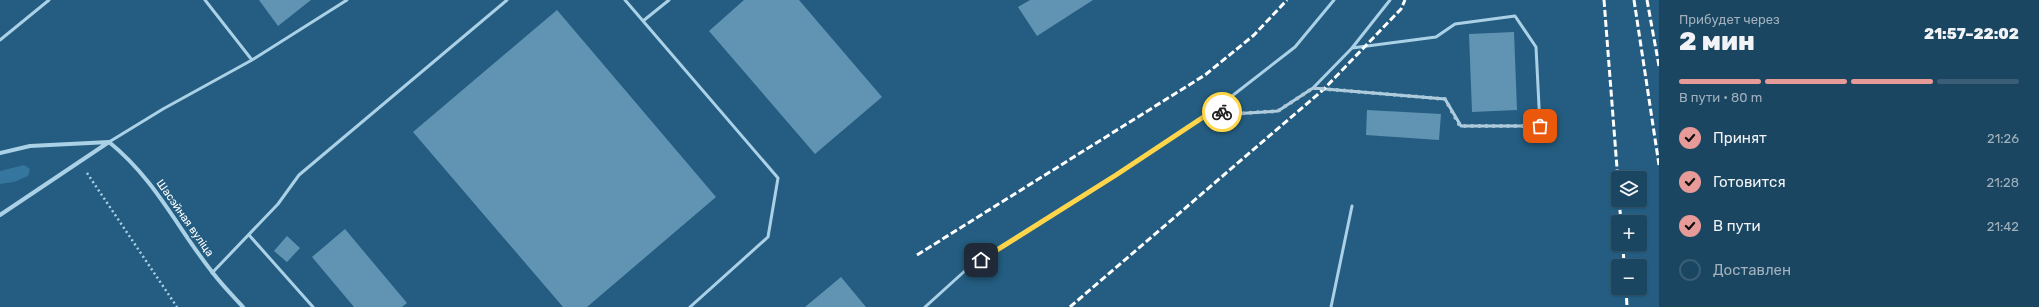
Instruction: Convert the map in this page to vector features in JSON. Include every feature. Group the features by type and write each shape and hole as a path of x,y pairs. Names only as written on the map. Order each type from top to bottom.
{"street":[{"path":"0,153 30,146 109,142"},
{"path":"0,215 109,142"},
{"name":"Шасэйная вуліца","path":"109,142 128,157 148,180 212,273 243,307"}],"lane":[{"path":"0,40 49,0"},
{"path":"205,0 252,60"},
{"path":"109,142 163,109 252,60 347,0"},
{"path":"212,273 278,204 299,175 507,0"},
{"path":"625,0 778,178 768,238 690,307"},
{"path":"643,21 669,0"},
{"path":"925,307 968,269 1116,175 1214,110 1295,47 1334,0"},
{"path":"1214,110 1232,114 1278,111 1313,88 1352,48 1390,0"},
{"path":"1313,88 1445,99 1460,126 1540,126 1536,47 1515,16 1455,24 1436,37 1352,48"},
{"path":"1331,307 1352,206"},
{"path":"249,235 313,307"}],"path":[{"path":"80,162 177,307"}],"shaded area":[{"path":"24,165 30,169 28,176 14,182 0,184 0,171"}],"building":[{"path":"259,0 311,0 278,26"},
{"path":"744,0 799,0 882,97 815,154 709,31"},
{"path":"1030,0 1093,0 1037,36 1018,7"},
{"path":"557,10 716,197 587,307 563,307 413,132"},
{"path":"1514,32 1517,110 1472,112 1469,34"},
{"path":"1367,110 1441,114 1439,140 1366,135"},
{"path":"345,229 407,303 402,307 354,307 312,257"},
{"path":"287,236 300,248 287,262 274,251"},
{"path":"841,277 866,307 805,307"}],"railway":[{"path":"917,255 1205,75 1254,35 1287,0"},
{"path":"1070,307 1324,89 1401,9 1405,0"},
{"path":"1604,0 1617,171"},
{"path":"1634,0 1659,165"},
{"path":"1647,0 1659,66"},
{"path":"1620,207 1620,215"},
{"path":"1623,251 1624,259"},
{"path":"1626,295 1627,307"}],"way so far":[{"path":"1222,112 1232,114 1278,111 1313,88 1445,99 1460,126 1540,126"}],"route":[{"path":"981,260 1116,175 1214,110 1222,112"}]}
